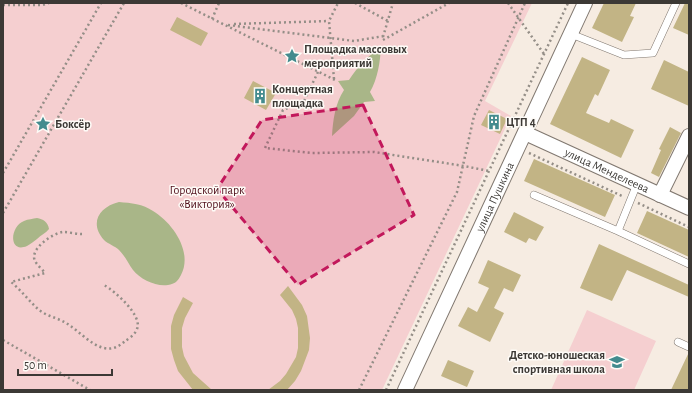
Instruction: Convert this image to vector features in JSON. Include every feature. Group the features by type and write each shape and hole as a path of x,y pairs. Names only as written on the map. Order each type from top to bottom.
{"street":[{"name":"улица Пушкина","path":"405,390 585,3"},
{"name":"улица Менделеева","path":"524,133 689,208"},
{"path":"660,195 689,136"}],"lane":[{"path":"571,34 624,55 653,53 676,3"},
{"path":"618,231 637,184"},
{"path":"534,195 618,231 689,264"},
{"path":"678,342 689,347"}],"path":[{"path":"3,5 42,5 49,3"},
{"path":"3,173 102,3"},
{"path":"3,213 124,3"},
{"path":"181,3 335,80 329,21 338,3"},
{"path":"212,19 219,3"},
{"path":"355,3 388,21"},
{"path":"393,3 383,40 450,3"},
{"path":"508,3 544,54"},
{"path":"359,390 457,192 474,116 526,3"},
{"path":"386,390 568,3"},
{"path":"225,25 329,21"},
{"path":"225,25 354,41 384,36"},
{"path":"318,72 304,100 283,110 265,148 312,153 374,152 488,171"},
{"path":"518,148 689,227"},
{"path":"82,234 64,232 50,237 36,250 34,258 45,273 11,282 39,310 68,324 94,344 109,349 114,348 134,334 138,328 138,321 123,301 104,285"},
{"path":"3,340 90,390"}],"highlighted area":[{"path":"363,105 414,215 298,285 217,189 262,120"}],"green space":[{"name":"Городской парк «Виктория»","path":"3,3 532,3 485,101 511,116 382,390 3,390"},
{"path":"587,310 656,341 634,390 551,390"}],"shaded area":[{"path":"381,47 378,70 370,92 375,101 364,102 354,116 332,136 335,112 338,101 344,90 338,81 349,80 356,70"},
{"path":"119,202 137,204 149,209 160,216 174,230 183,248 184,257 184,266 179,279 176,282 170,285 158,285 144,279 133,270 125,257 116,247 104,240 97,228 98,216 112,204"},
{"path":"37,218 45,221 48,224 49,229 27,246 17,246 14,243 13,238 16,228 24,221"}],"building":[{"path":"604,3 636,3 630,16 634,17 622,42 592,28"},
{"path":"685,3 689,3 689,35 673,28"},
{"path":"177,17 208,33 201,46 170,30"},
{"path":"582,57 610,70 598,96 595,94 586,113 609,123 611,119 634,130 621,158 550,124"},
{"path":"664,60 689,72 689,106 651,89"},
{"name":"Концертная площадка","path":"253,81 276,93 266,110 244,98"},
{"name":"ЦТП 4","path":"489,110 507,119 500,134 481,125"},
{"path":"670,127 681,133 659,177 651,173 661,150 659,149"},
{"path":"534,159 615,195 605,217 524,181"},
{"path":"647,211 689,230 689,257 637,233"},
{"path":"514,212 544,227 536,241 529,238 526,243 504,232"},
{"path":"599,244 689,285 689,297 627,270 612,301 580,288"},
{"path":"488,260 521,275 513,292 504,288 494,308 504,313 490,342 458,326 468,307 477,312 489,288 478,283"},
{"path":"288,286 302,305 307,316 310,338 309,350 301,371 287,390 268,390 280,381 286,374 296,357 298,348 298,328 296,319 292,310 280,295"},
{"path":"183,297 193,303 185,318 182,328 182,347 184,356 193,373 212,390 193,390 178,371 174,360 171,349 171,326 174,315"},
{"path":"689,352 689,390 671,390"},
{"path":"448,360 474,371 467,387 441,376"}],"place":[{"name":"Площадка массовых мероприятий","path":"292,56"},
{"name":"Концертная площадка","path":"260,96"},
{"name":"ЦТП 4","path":"494,122"},
{"name":"Боксёр","path":"43,124"},
{"name":"Детско-юношеская спортивная школа","path":"617,362"}]}
